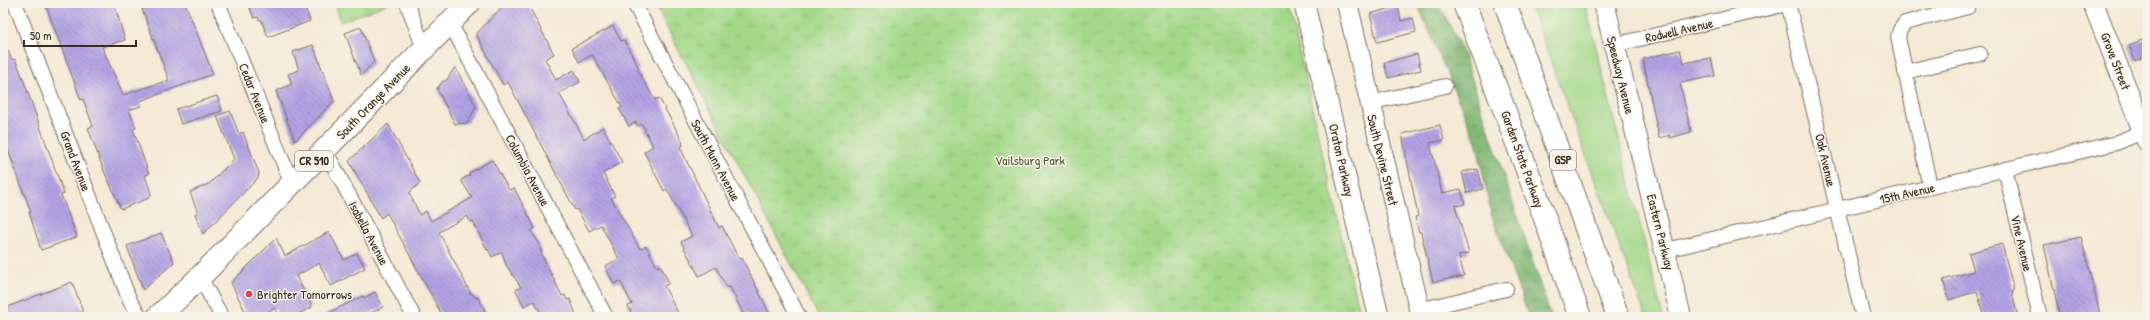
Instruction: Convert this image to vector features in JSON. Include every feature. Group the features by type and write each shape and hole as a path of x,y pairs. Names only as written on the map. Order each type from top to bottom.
{"main road":[{"name":"South Orange Avenue","path":"158,317 292,184 469,3"},
{"name":"Oraton Parkway","path":"1304,3 1379,317"},
{"name":"South Devine Street","path":"1347,3 1369,103 1420,313"},
{"name":"Garden State Parkway","path":"1464,3 1538,199 1577,312"},
{"name":"GSP","path":"1505,3 1618,317"},
{"name":"Speedway Avenue","path":"1604,3 1639,147"},
{"name":"Grove Street","path":"2093,3 2146,134"},
{"name":"Eastern Parkway","path":"1639,147 1666,250 1681,317"}],"street":[{"name":"Grand Avenue","path":"15,3 130,301 140,317"},
{"name":"Cedar Avenue","path":"218,3 292,184"},
{"path":"407,3 424,49"},
{"name":"South Munn Avenue","path":"634,3 799,317"},
{"name":"Rodwell Avenue","path":"1614,45 1789,3"},
{"name":"Oak Avenue","path":"1789,3 1863,317"},
{"path":"1930,187 1898,37 1900,30 1905,23 1968,7"},
{"name":"Columbia Avenue","path":"450,23 606,317"},
{"path":"1905,72 1980,54"},
{"path":"1369,103 1445,86"},
{"name":"15th Avenue","path":"1666,250 2116,143 2146,134"},
{"name":"Isabella Avenue","path":"325,150 414,317"},
{"name":"Vine Avenue","path":"2005,169 2040,317"},
{"path":"200,276 222,317"},
{"path":"1420,313 1506,289"}],"green space":[{"path":"335,3 386,3 387,4 341,22"},
{"name":"Vailsburg Park","path":"654,3 1288,3 1360,317 819,317"},
{"path":"1417,3 1439,3 1463,52 1551,317 1529,317 1491,214 1477,144"},
{"path":"1529,3 1585,3 1663,317 1646,317"}],"building":[{"path":"45,3 114,3 125,40 102,47 123,95 169,80 142,9 159,3 185,3 213,74 140,101 141,106 129,110 136,128 133,129 149,174 145,175 151,194 149,198 121,209 104,171 88,128 93,126 83,99 81,100"},
{"path":"248,3 297,3 299,9 305,7 310,21 268,37 261,19 259,20 258,17 254,18"},
{"path":"506,3 527,3 554,54 545,59 556,80 574,70 580,82 559,93 584,139 603,127 622,162 603,173 615,196 611,198 640,249 646,246 657,267 660,265 669,283 664,286 680,317 633,317 628,306 632,304 620,281 614,284 605,266 619,259 601,225 589,231 577,209 575,210 508,82 503,85 476,34"},
{"path":"1398,6 1401,21 1413,18 1416,32 1377,42 1370,14"},
{"path":"613,26 621,41 624,40 639,68 637,69 655,100 659,98 676,129 683,145 680,147 719,228 722,226 739,259 742,258 771,317 745,317 730,287 727,288 716,267 699,276 681,242 692,236 667,189 664,191 644,152 653,146 642,124 638,126 636,122 629,126 619,109 622,107 592,55 579,62 572,48"},
{"path":"361,27 374,62 361,75 345,33"},
{"path":"2147,38 2147,56 2135,61 2129,45"},
{"path":"3,40 12,60 15,59 22,76 64,194 61,195 77,237 41,250 29,212 31,212 3,136"},
{"path":"313,45 334,101 295,141 276,91 292,84 288,74 299,70 293,52"},
{"path":"1680,50 1684,63 1711,58 1715,76 1680,83 1691,132 1670,138 1670,135 1659,138 1643,59"},
{"path":"1417,54 1421,70 1388,78 1384,63"},
{"path":"455,67 476,106 468,123 455,124 437,89 443,81 446,81"},
{"path":"217,96 222,111 181,124 176,109"},
{"path":"230,111 239,134 243,132 259,173 258,178 203,234 195,214 198,213 190,192 209,184 234,159 217,116"},
{"path":"388,124 420,183 409,193 420,215 426,211 431,221 472,198 461,180 470,175 469,173 492,160 509,190 514,188 535,228 531,231 539,243 542,255 562,296 565,295 567,300 570,299 577,317 543,317 534,301 524,306 516,290 521,287 506,265 502,252 492,257 473,221 470,222 467,216 439,232 471,294 472,293 476,298 478,297 488,317 443,317 387,213 381,218 349,161"},
{"path":"1440,125 1444,140 1430,143 1442,193 1461,189 1465,204 1455,206 1469,253 1459,255 1464,276 1433,282 1421,232 1419,232 1415,217 1418,216 1402,134"},
{"path":"1478,169 1483,189 1467,193 1462,172"},
{"path":"329,232 344,260 357,253 365,268 331,286 319,263 296,276 312,307 293,317 280,317 275,308 258,317 248,317 231,283 276,238 285,256"},
{"path":"161,233 174,262 143,290 127,246"},
{"path":"2081,237 2100,314 2088,317 2060,317 2044,245"},
{"path":"2002,244 2014,291 2012,292 2018,317 1984,317 1977,291 1949,300 1943,280 1974,271 1969,253"},
{"path":"72,282 85,317 8,317 5,308"},
{"path":"375,292 383,307 363,317 320,317 363,296 364,298"}],"place":[{"name":"Brighter Tomorrows","path":"249,294"}]}
